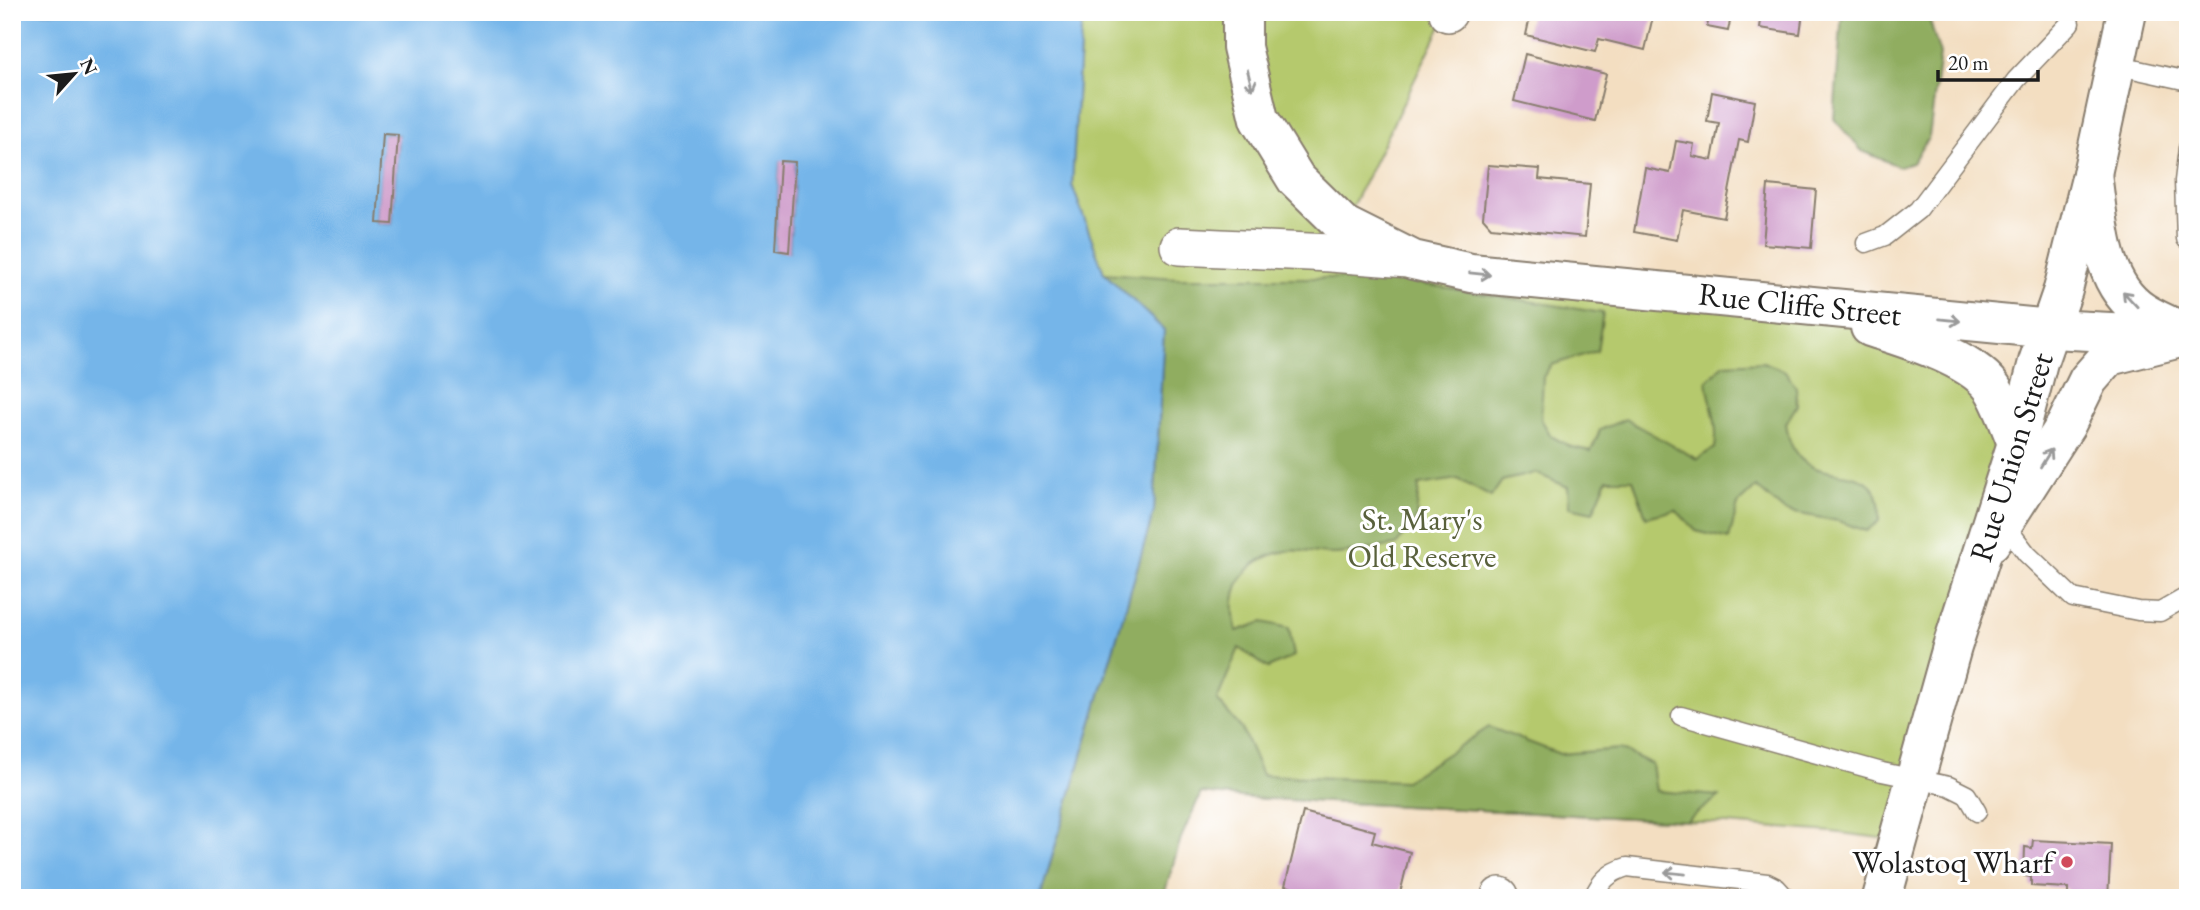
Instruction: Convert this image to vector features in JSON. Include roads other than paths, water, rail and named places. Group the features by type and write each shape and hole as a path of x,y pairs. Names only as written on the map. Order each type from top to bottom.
{"main road":[{"name":"Rue Cliffe Street","path":"1242,12 1242,47 1259,118 1296,179 1343,225 1413,260 1471,273 2051,329 2188,335"},
{"name":"Rue Union Street","path":"1882,898 1952,647 2017,443 2038,362 2051,329 2092,174 2127,12"},
{"path":"2092,174 2104,256 2118,286 2141,312 2188,335"},
{"path":"1805,304 1938,350 1980,374 1994,390 2017,443"},
{"path":"1982,556 2066,425 2088,380 2109,356 2188,335"}],"street":[{"path":"1179,246 1413,260"}],"lane":[{"path":"1867,243 1885,236 1918,210 2016,80 2070,23"},
{"path":"2115,65 2188,81"},
{"path":"2186,239 2183,181 2188,148"},
{"path":"2004,524 2027,554 2073,598 2138,611 2160,612 2188,596"},
{"path":"1681,716 1882,772 1949,786 1967,795 1977,812"},
{"path":"1593,898 1600,884 1608,876 1627,867 1767,883 1777,888 1786,898"}],"water":[{"path":"12,12 1082,12 1072,185 1104,273 1164,330 1154,511 1040,898 12,898","holes":["384,134 398,135 392,224 377,223","780,162 795,163 789,251 775,250"]}],"place":[{"name":"Wolastoq Wharf","path":"2067,862"}],"park label":[{"name":"St. Mary's Old Reserve","path":"1422,538"}]}
